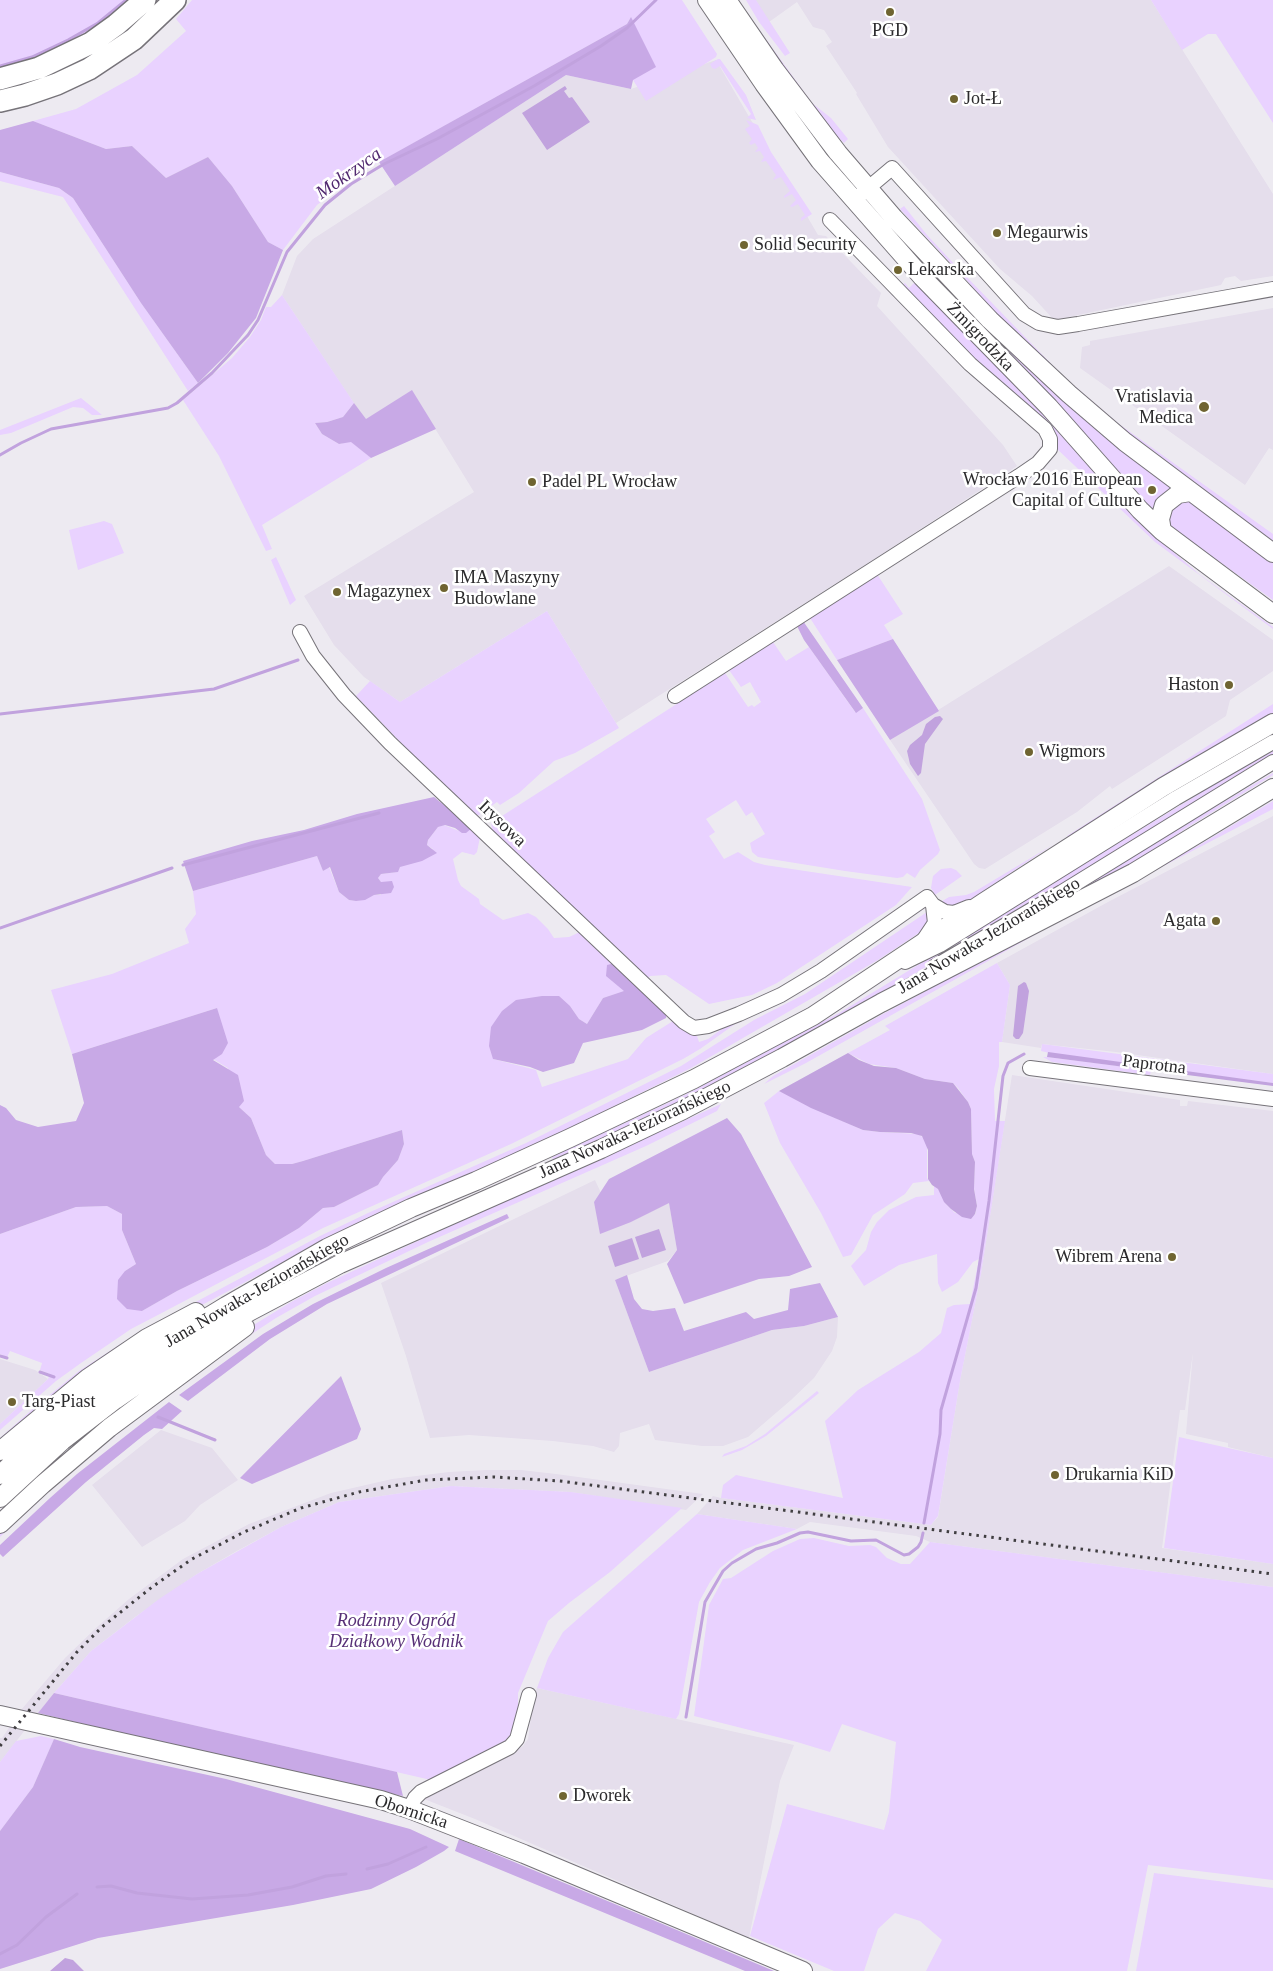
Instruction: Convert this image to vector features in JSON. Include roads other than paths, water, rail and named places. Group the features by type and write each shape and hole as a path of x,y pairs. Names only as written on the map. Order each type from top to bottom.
{"highway":[{"path":"0,100 25,95 57,84 94,66 134,39 175,0"},
{"path":"0,78 40,68 71,54 101,36 143,1"}],"main road":[{"name":"Żmigrodzka","path":"707,0 764,84 820,160 922,277 1049,407 1134,504 1162,531 1273,614"},
{"name":"Żmigrodzka","path":"727,0 775,70 838,153 868,189 997,327 1076,400 1132,447 1273,553"},
{"path":"1162,531 1160,519 1164,505 1178,494 1190,492"},
{"path":"884,970 984,902 1163,787 1273,723"},
{"path":"881,1003 1133,872 1273,788"},
{"name":"Jana Nowaka-Jeziorańskiego","path":"0,1475 67,1416 118,1376 172,1339 316,1254 411,1208 570,1138 694,1078 813,1016 884,970"},
{"name":"Jana Nowaka-Jeziorańskiego","path":"0,1498 62,1441 135,1386 190,1348 249,1312 313,1278 423,1226 601,1149 683,1110 789,1055 881,1003"},
{"path":"0,1451 88,1378 147,1338 266,1276 316,1254"},
{"path":"0,1524 43,1484 109,1428 313,1278"},
{"name":"Obornicka","path":"0,1715 371,1798 410,1809 511,1849 803,1971"}],"street":[{"path":"854,200 892,168 1024,314 1039,323 1058,327 1273,289"},
{"path":"675,696 1038,463 1050,449 1050,439 1045,429 970,364 830,220"},
{"name":"Irysowa","path":"300,632 313,656 344,695 390,743 684,1022 694,1028 708,1026 740,1014 788,991 927,897 933,906"},
{"name":"Jana Nowaka-Jeziorańskiego","path":"884,970 913,959 940,945 1176,798 1273,742"},
{"name":"Jana Nowaka-Jeziorańskiego","path":"881,1003 932,968 1062,892 1273,762"},
{"path":"919,946 935,923 933,906 951,913 984,902"},
{"name":"Paprotna","path":"1030,1068 1273,1099"},
{"path":"410,1809 415,1798 421,1792 510,1746 517,1738 529,1695"}],"waterway":[{"path":"0,66 32,57 68,40 98,23 126,0"},
{"name":"Mokrzyca","path":"0,455 51,429 168,408 177,403 212,373 248,335 258,320 287,252 325,205 351,184 384,164 437,139 534,86 601,46 627,28 656,0"},
{"path":"0,714 214,689 298,660"},
{"path":"183,865 379,813"},
{"path":"0,928 172,868"},
{"path":"924,1523 940,1434 941,1410 976,1288 989,1201 1003,1076 1008,1063 1024,1054"},
{"path":"0,1356 7,1358"},
{"path":"40,1372 54,1377"},
{"path":"158,1417 215,1440"},
{"path":"686,1717 705,1602 723,1571 732,1563 756,1549 777,1543 800,1533 808,1532 851,1541 876,1540 904,1555 909,1554 918,1547 923,1533"},
{"path":"367,1869 388,1864 426,1847"},
{"path":"97,1887 111,1886 137,1893 192,1899 248,1895 292,1887 326,1876 346,1874"},
{"path":"0,1954 17,1945 46,1917 77,1894"}],"railway":[{"path":"0,1746 77,1652 102,1627 152,1587 192,1559 244,1532 301,1508 359,1492 426,1480 494,1477 560,1481 1273,1574"}],"place":[{"name":"PGD","path":"890,12"},
{"name":"Jot-Ł","path":"954,99"},
{"name":"Megaurwis","path":"997,233"},
{"name":"Solid Security","path":"744,245"},
{"name":"Lekarska","path":"898,270"},
{"name":"Vratislavia Medica","path":"1204,407"},
{"name":"Padel PL Wrocław","path":"532,482"},
{"name":"Wrocław 2016 European Capital of Culture","path":"1152,490"},
{"name":"IMA Maszyny Budowlane","path":"444,588"},
{"name":"Magazynex","path":"337,592"},
{"name":"Haston","path":"1229,685"},
{"name":"Wigmors","path":"1029,752"},
{"name":"Agata","path":"1216,921"},
{"name":"Wibrem Arena","path":"1172,1257"},
{"name":"Targ-Piast","path":"12,1402"},
{"name":"Drukarnia KiD","path":"1055,1475"},
{"name":"Dworek","path":"563,1796"}],"park label":[{"name":"Rodzinny Ogród Działkowy Wodnik","path":"396,1631"}]}
